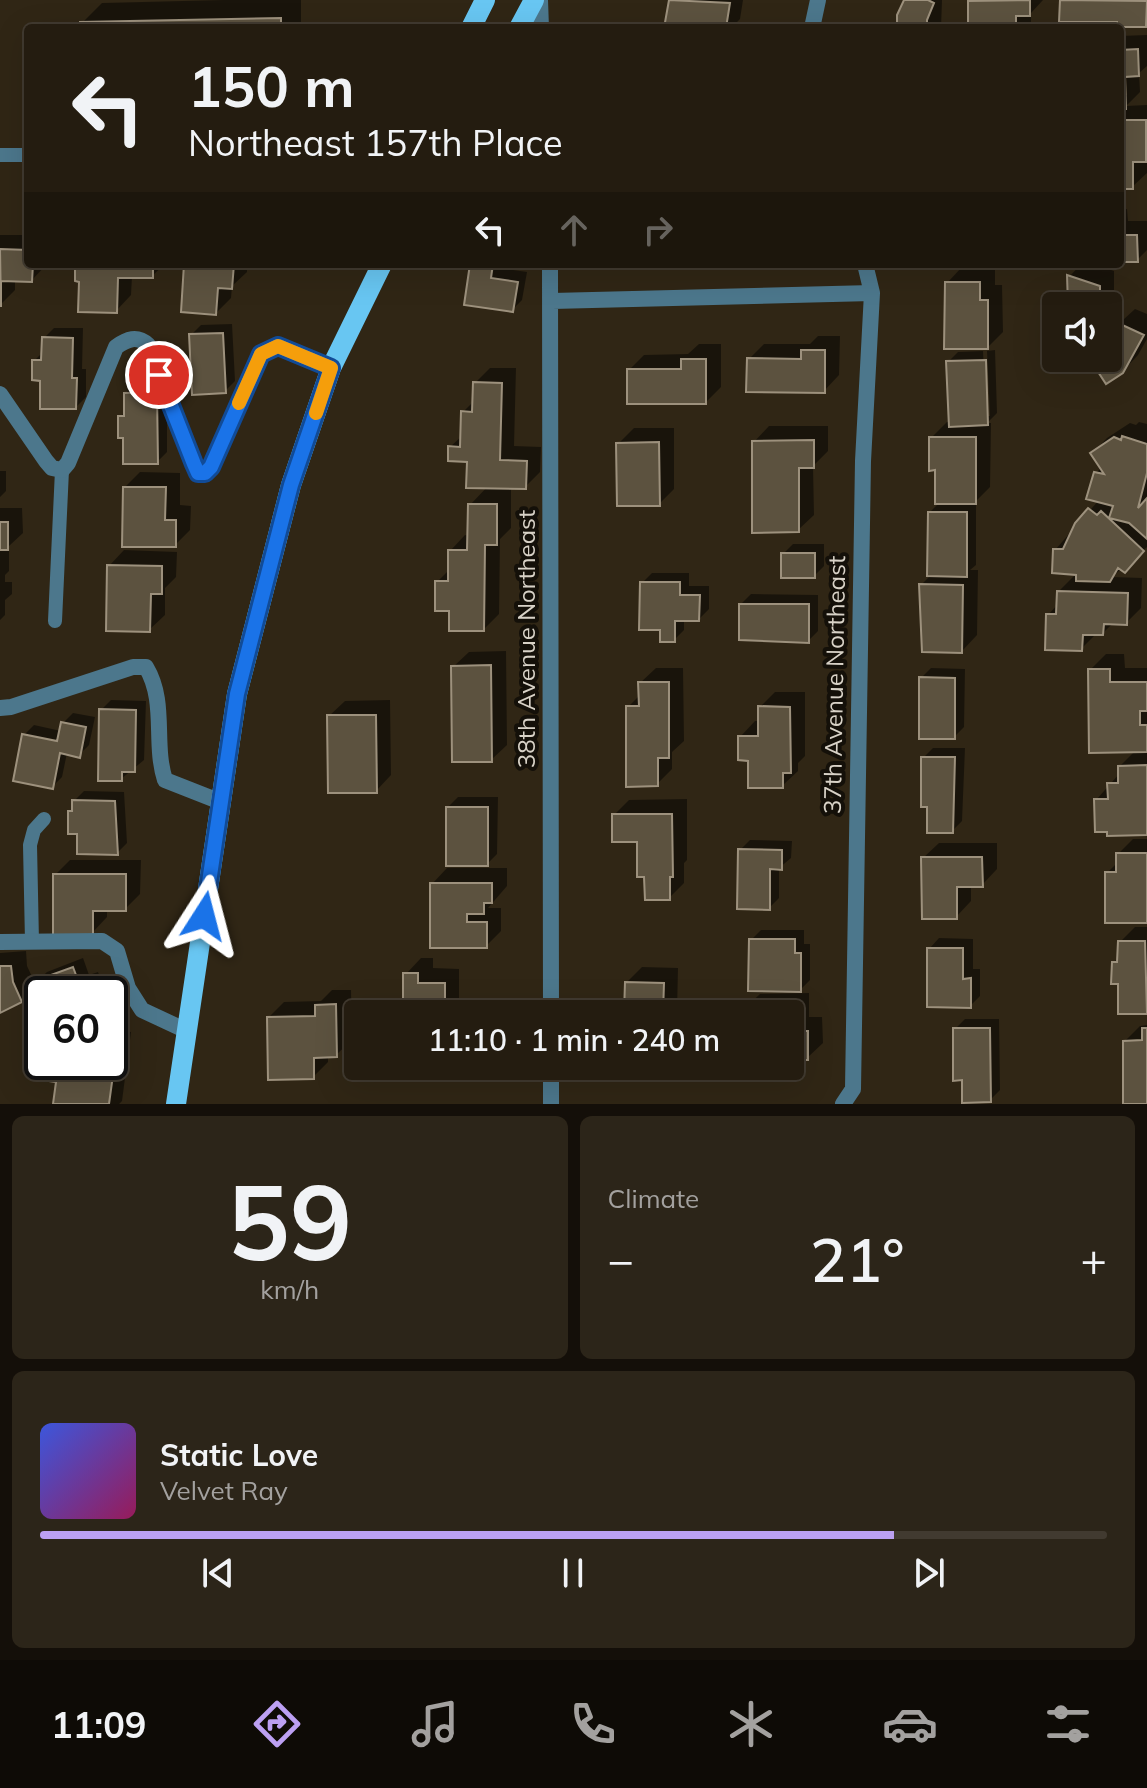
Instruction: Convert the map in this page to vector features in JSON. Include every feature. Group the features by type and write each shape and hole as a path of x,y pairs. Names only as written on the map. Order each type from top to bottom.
{"main road":[{"path":"473,24 485,0"},
{"path":"521,24 534,0"},
{"path":"176,1104 241,679 291,485 331,368 380,268"}],"street":[{"path":"540,0 541,24"},
{"path":"813,24 818,0"},
{"name":"38th Avenue Northeast","path":"550,268 551,1000"},
{"name":"37th Avenue Northeast","path":"843,1104 853,1089 862,477 872,293 866,268"},
{"path":"552,301 872,293"},
{"path":"0,394 52,468 62,470 68,463 116,347 133,338 142,340 148,345 198,473 205,473 211,467 261,354 278,346 331,368"},
{"path":"0,708 133,667 146,667 154,680 159,709 160,766 165,780 221,802"},
{"path":"0,942 102,941 117,951 128,988 142,1010 187,1031"},
{"path":"551,1080 551,1104"}],"lane":[{"path":"0,155 24,155"},
{"path":"55,621 62,470"},
{"path":"32,942 30,845 34,830 44,819"}],"building":[{"path":"669,0 730,3 727,24 665,24"},
{"path":"904,0 934,3 927,24 897,24 897,15"},
{"path":"1030,0 1030,16 1016,16 1016,24 968,24 968,1"},
{"path":"1060,0 1147,1 1146,27 1124,27 1124,24 1117,22 1059,22"},
{"path":"281,18 281,24 80,22"},
{"path":"1138,49 1139,76 1125,77 1126,109 1124,109 1124,50"},
{"path":"1124,120 1146,120 1146,162 1133,162 1133,189 1124,189"},
{"path":"1124,235 1137,235 1138,262 1124,262"},
{"path":"0,249 24,250 24,268 33,268 32,282 1,281 1,307"},
{"path":"75,268 153,268 153,278 118,278 117,313 78,312 79,282 75,281"},
{"path":"184,268 234,268 232,289 218,288 216,315 181,312"},
{"path":"469,268 492,268 491,278 518,282 513,312 464,305"},
{"path":"1067,275 1100,286 1100,292 1068,292"},
{"path":"945,282 980,282 980,300 988,300 988,349 944,349"},
{"path":"1122,325 1144,335 1123,373 1106,384 1098,372 1122,372"},
{"path":"223,333 226,393 192,395 189,334"},
{"path":"42,337 73,338 72,378 77,378 76,409 40,409 40,381 32,380 32,360 41,360"},
{"path":"801,350 825,350 825,393 746,392 747,358 801,359"},
{"path":"681,359 706,359 706,404 627,404 627,369 681,369"},
{"path":"986,360 988,425 949,427 946,361"},
{"path":"473,382 502,383 500,460 527,461 526,489 466,488 467,462 448,461 448,446 460,447 461,411 472,412"},
{"path":"157,392 158,464 123,464 123,438 118,438 118,416 124,416 124,393"},
{"path":"1122,436 1147,444 1147,473 1138,508 1147,498 1147,539 1129,523 1109,518 1113,506 1086,499 1094,472 1104,474 1090,453 1114,437 1121,440"},
{"path":"929,437 976,437 976,504 935,504 935,470 929,471"},
{"path":"814,440 814,468 799,468 799,532 752,533 752,441"},
{"path":"659,442 660,506 617,506 616,443"},
{"path":"123,487 166,487 165,520 176,520 176,547 122,547"},
{"path":"468,504 497,504 497,545 485,545 484,631 449,631 449,611 435,611 435,581 448,581 448,550 467,550"},
{"path":"1088,508 1097,515 1101,511 1144,551 1125,573 1118,568 1110,582 1076,581 1076,575 1052,573 1053,549 1063,549 1075,523"},
{"path":"928,512 967,512 967,577 927,576"},
{"path":"0,522 8,522 8,550 0,550"},
{"path":"781,553 815,553 815,578 781,578"},
{"path":"107,565 162,566 162,594 151,594 150,632 106,631"},
{"path":"640,582 680,582 680,595 700,595 699,621 675,621 675,642 660,642 660,630 639,630"},
{"path":"919,584 963,585 962,653 922,652"},
{"path":"1057,591 1128,593 1127,625 1104,624 1103,635 1083,635 1082,651 1045,650 1046,614 1056,614"},
{"path":"739,604 809,604 809,643 739,640"},
{"path":"491,665 492,762 452,762 451,666"},
{"path":"1088,669 1110,669 1110,682 1147,682 1147,711 1140,711 1140,725 1147,725 1147,752 1089,753"},
{"path":"919,677 955,678 955,739 919,739"},
{"path":"638,682 669,682 669,758 658,758 658,786 626,787 626,706 639,706"},
{"path":"758,706 790,707 791,773 783,773 783,788 748,788 748,761 738,760 738,736 758,736"},
{"path":"99,709 136,710 135,772 122,772 122,781 98,781"},
{"path":"327,715 376,715 377,793 328,793"},
{"path":"61,722 86,727 80,758 60,753 53,789 13,781 22,734 57,741"},
{"path":"921,757 955,757 953,833 927,833 927,807 921,807"},
{"path":"1147,765 1147,835 1107,836 1107,832 1095,832 1094,799 1108,799 1107,783 1118,783 1118,766"},
{"path":"72,800 115,801 118,855 77,854 77,834 68,834 68,811 72,811"},
{"path":"446,807 488,807 488,866 446,866"},
{"path":"612,814 672,814 673,877 670,877 670,900 645,900 644,877 637,877 637,842 612,842"},
{"path":"738,849 782,850 782,870 770,869 770,910 737,909"},
{"path":"1116,853 1147,853 1147,923 1105,923 1105,872 1116,872"},
{"path":"921,857 982,857 983,887 957,887 957,919 922,919"},
{"path":"53,874 126,874 126,911 93,911 93,935 53,935"},
{"path":"430,883 492,883 492,903 484,903 484,914 467,914 467,922 487,922 487,948 430,948"},
{"path":"749,939 795,939 795,953 801,953 801,992 748,991"},
{"path":"1118,941 1145,941 1147,1014 1118,1014 1118,984 1111,984 1112,962 1117,962"},
{"path":"927,948 963,948 963,979 971,978 971,1008 927,1007"},
{"path":"0,966 11,966 13,982 22,1002 0,1013"},
{"path":"73,967 76,976 48,976"},
{"path":"403,973 418,973 418,983 445,983 445,1000 403,1000"},
{"path":"625,982 664,983 663,1000 624,1000"},
{"path":"336,1004 337,1057 314,1058 314,1079 268,1080 267,1017 315,1016 315,1005"},
{"path":"953,1028 990,1028 991,1102 962,1103 962,1080 953,1081"},
{"path":"1142,1028 1147,1028 1147,1104 1123,1104 1123,1041 1142,1040"},
{"path":"804,1031 808,1031 808,1060 804,1060"},
{"path":"112,1080 109,1104 53,1104 56,1082 48,1081"}],"slow traffic":[{"path":"239,403 261,354 278,346 331,368 316,413"}],"route":[{"path":"159,375 198,473 205,473 211,467 261,354 278,346 331,368 291,485 237,694 204,916"}]}
